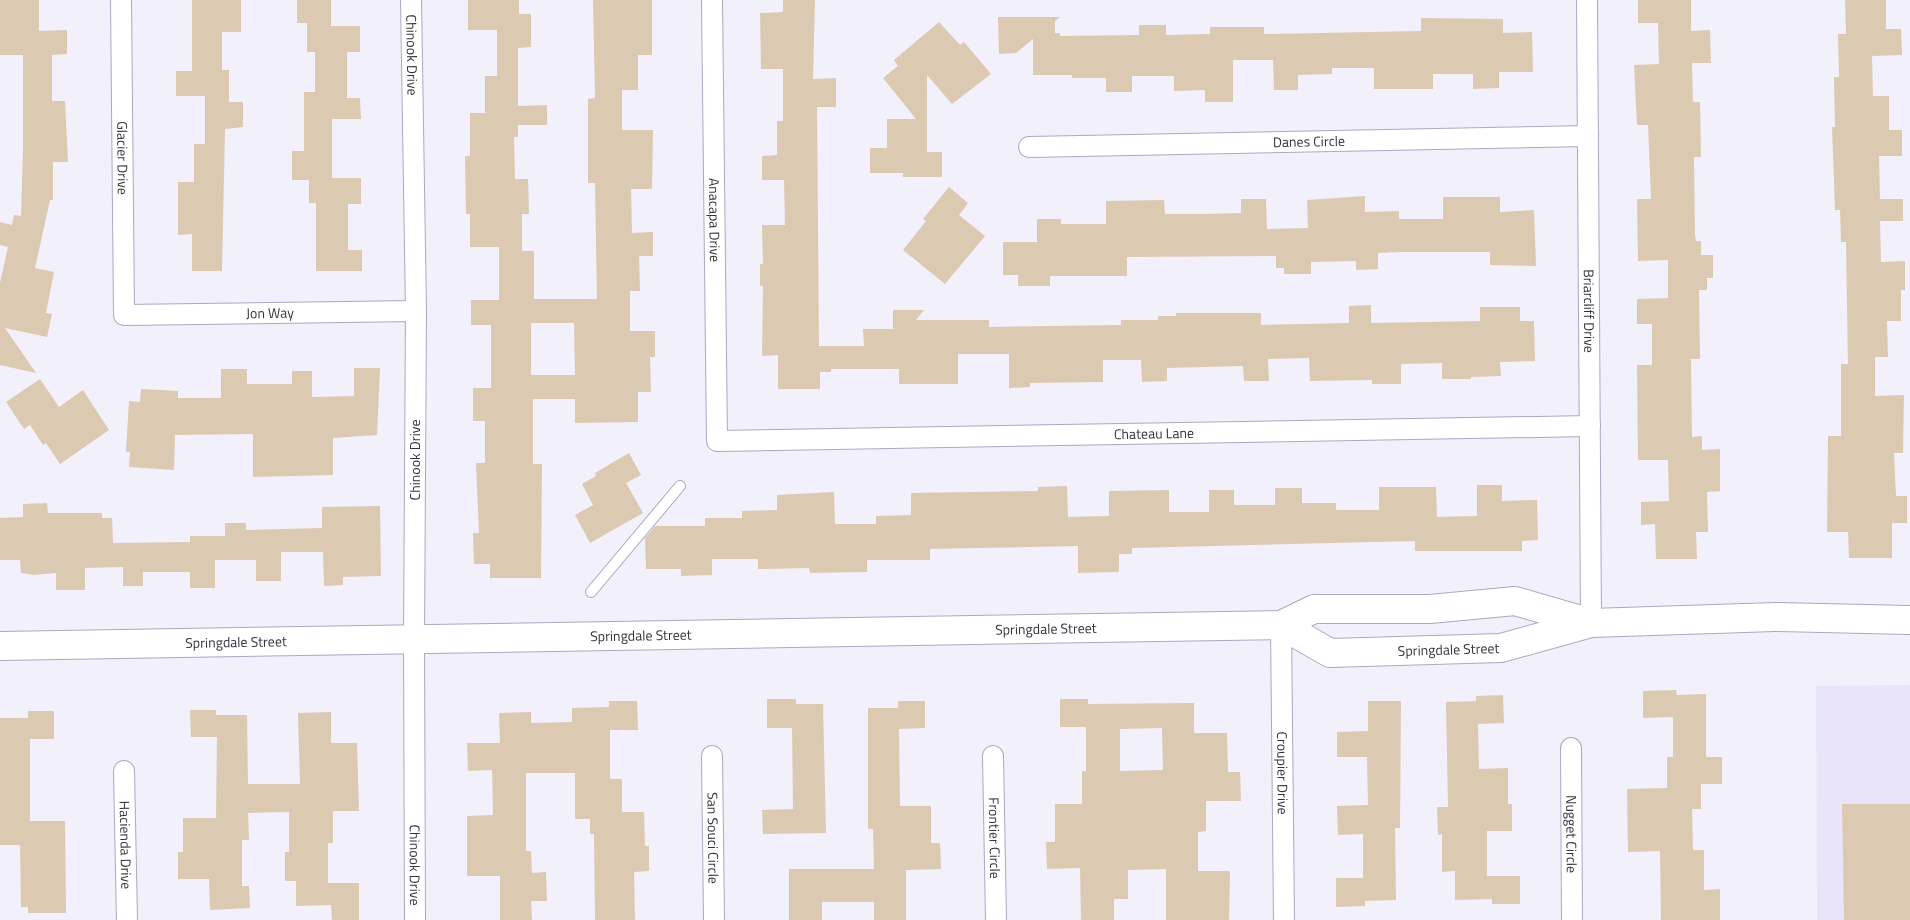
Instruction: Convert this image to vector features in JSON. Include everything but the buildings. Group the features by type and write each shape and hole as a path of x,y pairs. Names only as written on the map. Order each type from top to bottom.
{"main road":[{"name":"Springdale Street","path":"0,646 1281,625 1314,609 1430,609 1515,601 1591,623"},
{"name":"Springdale Street","path":"1281,625 1330,653 1501,648 1591,623 1775,617 1910,620"}],"street":[{"name":"Glacier Drive","path":"121,0 124,314"},
{"name":"Chinook Drive","path":"411,0 416,312 414,640 416,920"},
{"name":"Anacapa Drive","path":"712,0 717,440"},
{"name":"Briarcliff Drive","path":"1587,0 1591,623"},
{"name":"Danes Circle","path":"1029,148 1588,136"},
{"name":"Jon Way","path":"124,314 416,312"},
{"name":"Chateau Lane","path":"717,440 1590,426"},
{"name":"Croupier Drive","path":"1281,625 1284,920"},
{"name":"Nugget Circle","path":"1571,748 1572,920"},
{"name":"San Souci Circle","path":"712,756 714,920"},
{"name":"Frontier Circle","path":"993,756 996,920"},
{"name":"Hacienda Drive","path":"124,770 127,920"}],"lane":[{"path":"591,592 680,486"}],"shaded area":[{"path":"1910,685 1910,920 1817,920 1816,686"}]}
